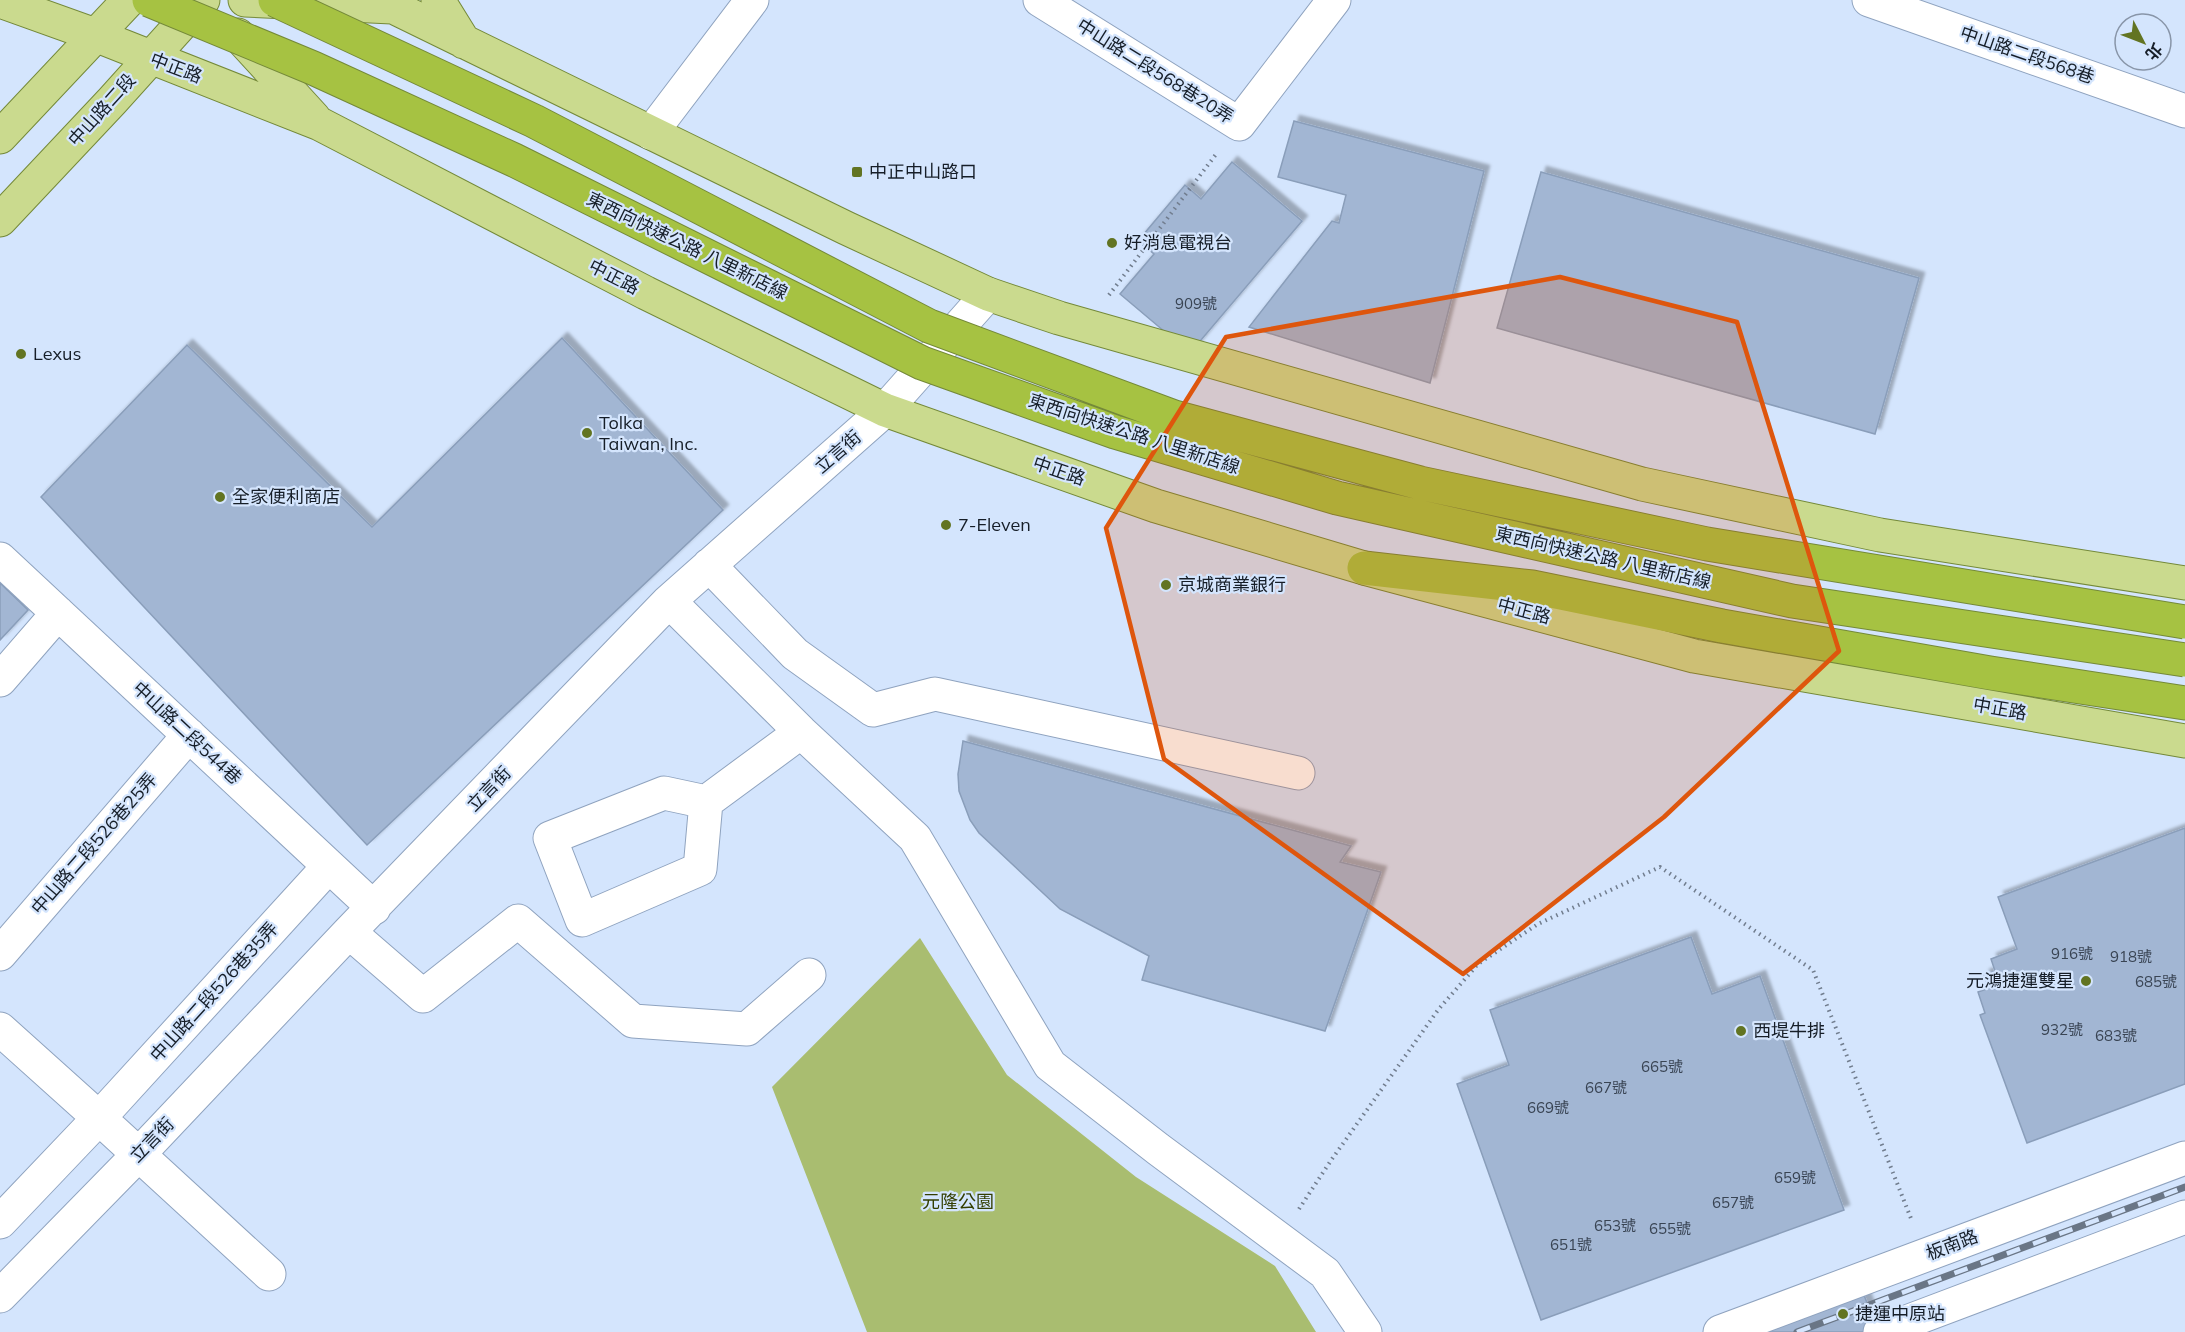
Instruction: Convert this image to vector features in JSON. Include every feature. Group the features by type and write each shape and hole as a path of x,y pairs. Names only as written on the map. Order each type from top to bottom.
{"highway":[{"name":"東西向快速公路 八里新店線","path":"149,0 313,68 514,160 922,363 1115,432 1336,498 1792,601 2185,660"},
{"name":"東西向快速公路 八里新店線","path":"275,0 534,121 929,326 1174,417 1420,483 1707,544 2185,622"},
{"path":"1364,568 1532,587 1733,628 1990,673 2185,703"}],"main road":[{"path":"0,137 129,0"},
{"path":"205,0 320,124"},
{"name":"中山路二段","path":"0,220 205,0"},
{"path":"245,0 385,3 988,294 1085,325 1642,484 1880,535 2185,584"},
{"path":"438,0 464,42"},
{"name":"中正路","path":"0,1 95,35 320,124 645,293 885,410 1156,506 1364,568 1694,656 2185,741"}],"street":[{"path":"651,133 752,0"},
{"name":"中山路二段568巷20弄","path":"1040,0 1239,124 1334,0"},
{"name":"中山路二段568巷","path":"1869,0 2185,111"},
{"name":"立言街","path":"0,1296 669,601 885,410 988,294"},
{"name":"中山路二段544巷","path":"0,559 374,908"},
{"path":"709,565 795,654 873,710 935,694 1298,773"},
{"path":"669,601 801,732 915,837 1050,1065 1158,1149 1325,1273 1365,1332"},
{"path":"0,680 58,613"},
{"path":"706,802 664,793 550,838 582,920 699,868 706,802 801,732"},
{"name":"中山路二段526巷25弄","path":"0,954 189,735"},
{"name":"中山路二段526巷35弄","path":"0,1222 99,1118 329,866"},
{"path":"349,932 423,996 518,921 633,1021 747,1029 809,975"},
{"path":"0,1029 269,1274"},
{"name":"板南路","path":"1720,1332 2185,1158"},
{"path":"1880,1332 2185,1217"}],"path":[{"name":"中山路二段568巷20弄","path":"1085,325 1239,124"},
{"path":"1280,1239 1332,1159 1438,1010 1478,964 1538,924 1660,867 1813,970 1925,1255"}],"highlighted area":[{"path":"1560,277 1737,322 1839,651 1664,817 1463,974 1164,759 1106,528 1226,337"}],"green space":[{"name":"元隆公園","path":"920,938 1007,1075 1136,1177 1275,1266 1316,1332 867,1332 772,1087"}],"building":[{"path":"1294,121 1484,171 1430,383 1249,327 1332,221 1339,223 1346,195 1278,177"},
{"path":"1232,162 1302,221 1190,353 1120,294 1154,254 1138,241 1185,185 1201,199"},
{"path":"1541,172 1919,278 1875,434 1497,328"},
{"path":"562,338 723,510 367,845 41,497 187,345 372,527"},
{"path":"0,583 28,610 0,640"},
{"path":"963,741 1351,846 1340,862 1381,872 1325,1031 1142,980 1149,956 1060,909 979,833 970,820 959,791 958,774"},
{"name":"元鴻捷運雙星","path":"2185,828 2185,1084 2027,1143 1980,1015 1985,1013 1978,992 1989,988 1984,975 1995,971 1991,959 2017,949 1998,897"},
{"path":"1691,937 1712,994 1760,976 1844,1210 1541,1320 1457,1084 1509,1065 1490,1010"},
{"name":"捷運中原站","path":"1864,1295 1878,1332 1766,1332"}],"railway":[{"path":"1797,1332 2185,1187"}],"place":[{"name":"中正中山路口","path":"857,172"},
{"name":"好消息電視台","path":"1112,243"},
{"name":"Lexus","path":"21,354"},
{"name":"Tolka Taiwan, Inc.","path":"587,433"},
{"name":"全家便利商店","path":"220,497"},
{"name":"7-Eleven","path":"946,525"},
{"name":"京城商業銀行","path":"1166,585"},
{"name":"元鴻捷運雙星","path":"2086,981"},
{"name":"西堤牛排","path":"1741,1031"},
{"name":"捷運中原站","path":"1843,1314"}]}
